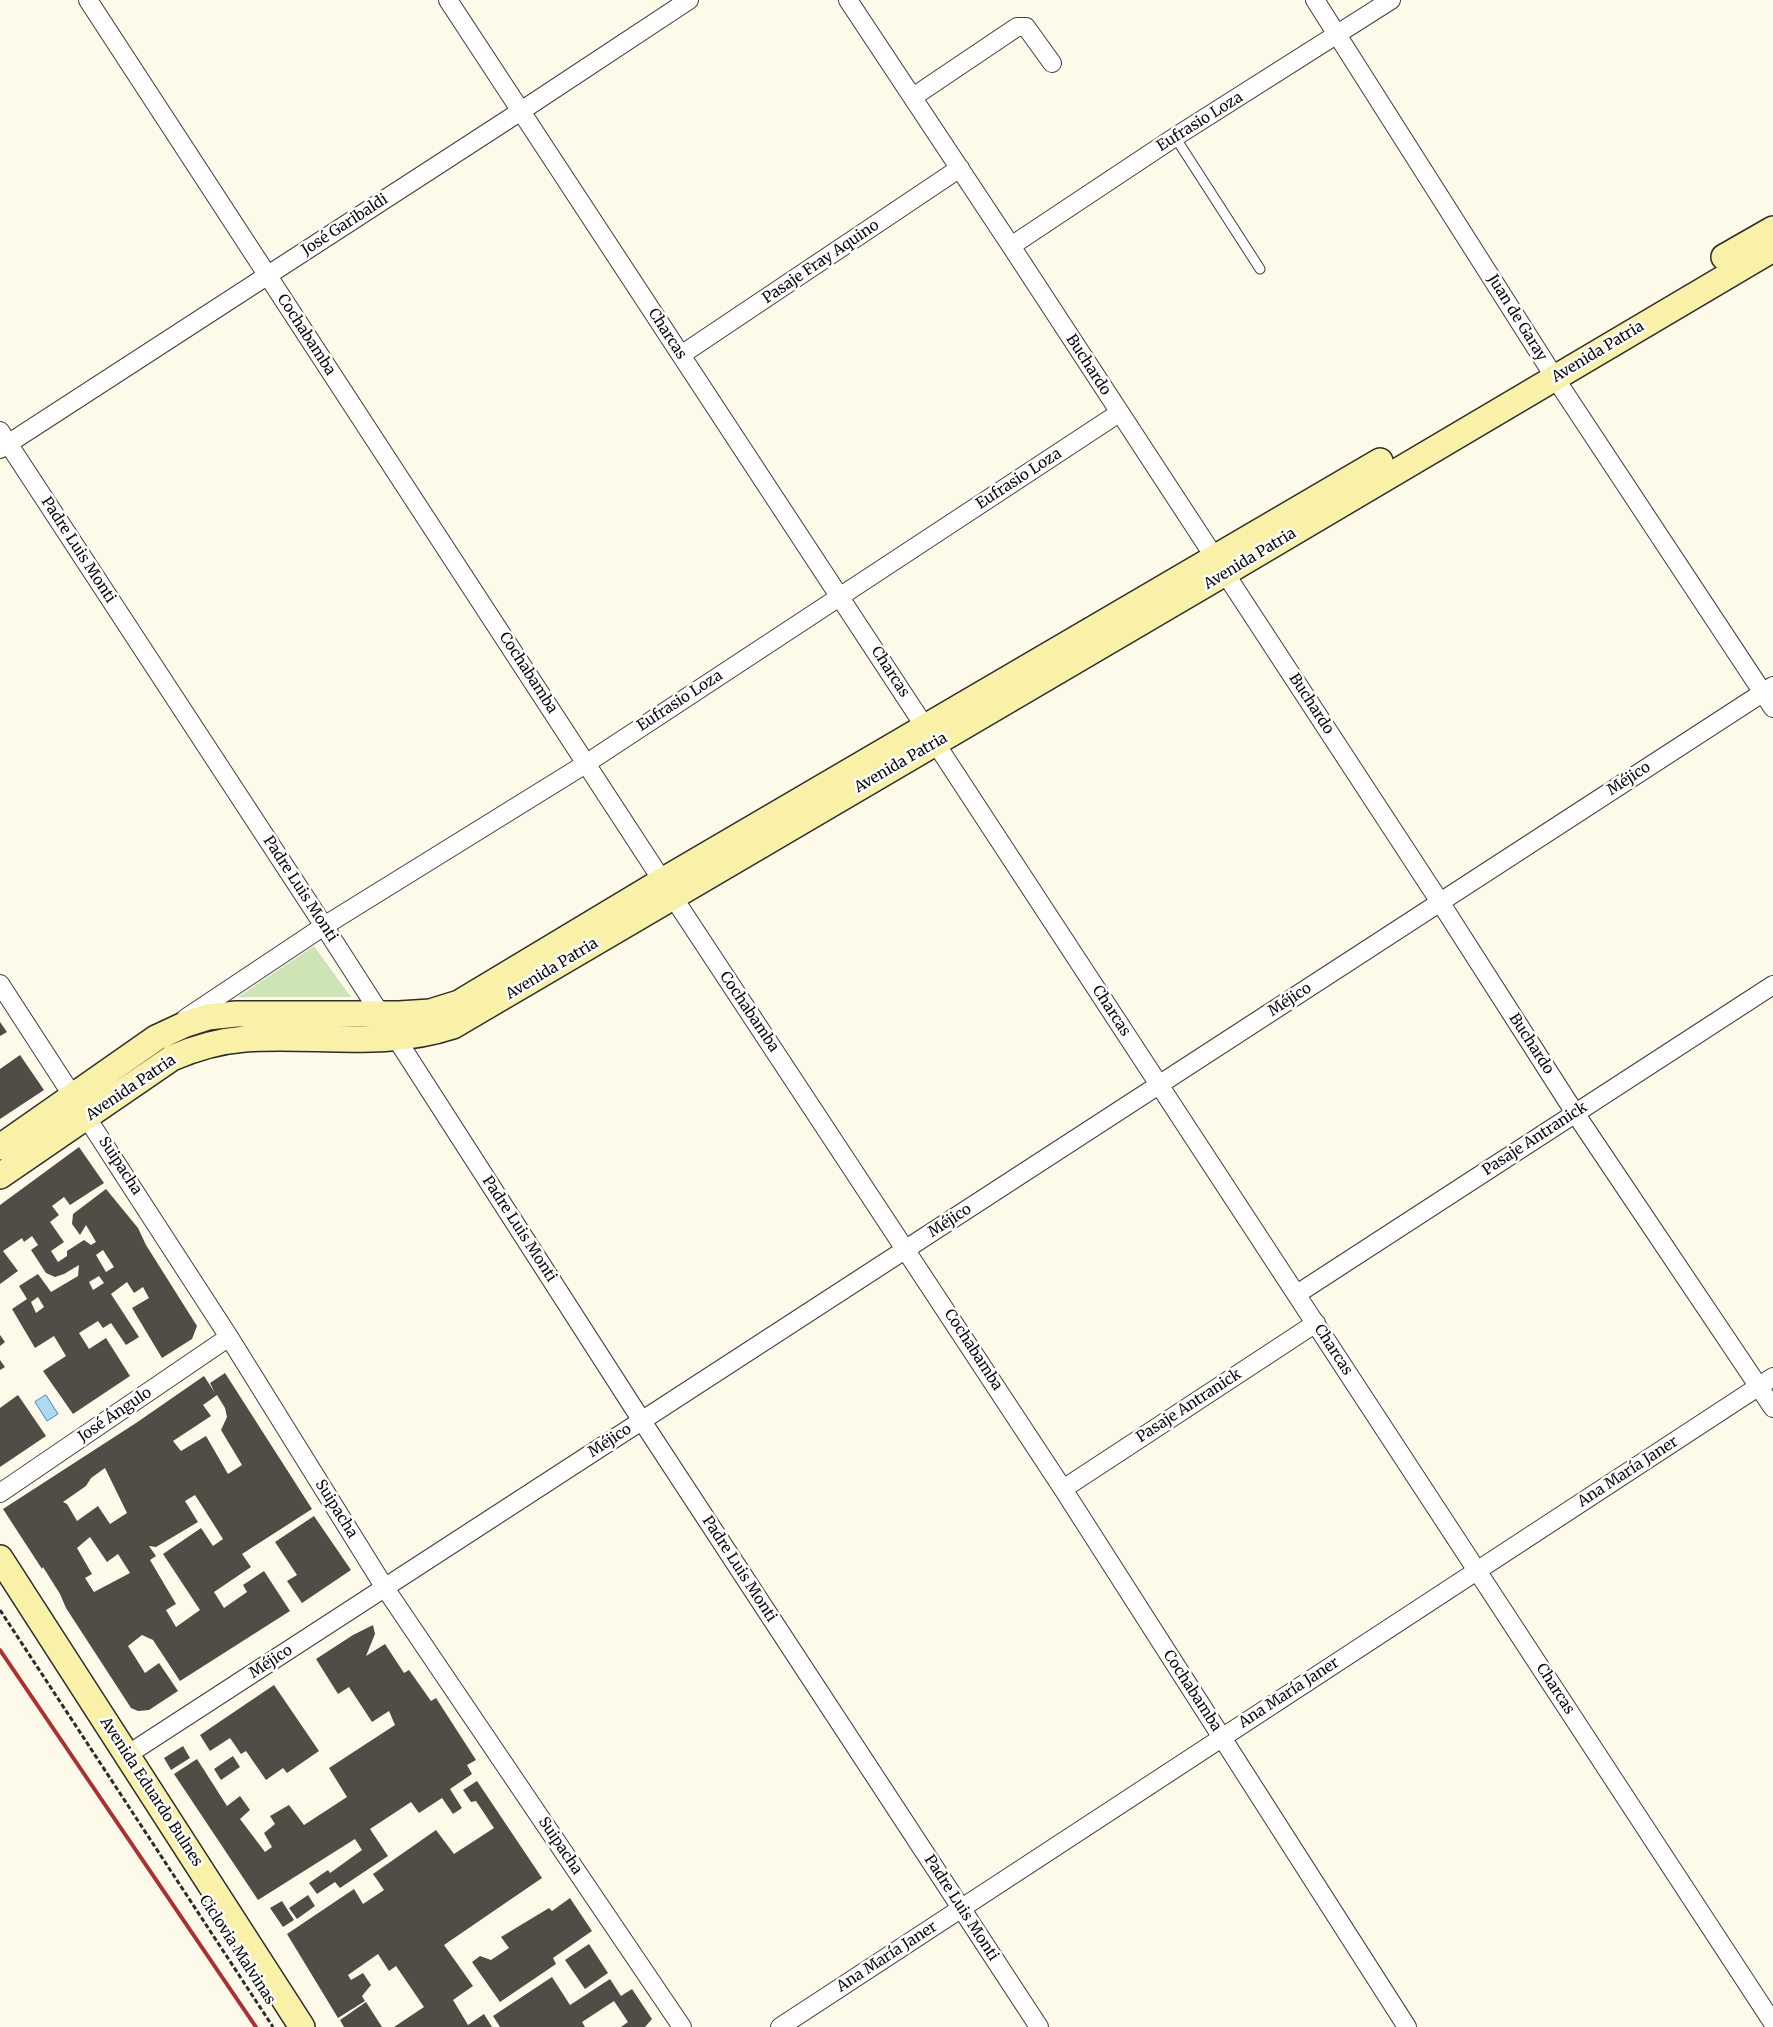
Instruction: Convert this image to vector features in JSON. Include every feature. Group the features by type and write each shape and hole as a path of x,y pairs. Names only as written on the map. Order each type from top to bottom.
{"main road":[{"name":"Avenida Patria","path":"0,1147 156,1038 186,1024 208,1017 236,1014 430,1012 459,1002 667,889 1220,566 1550,370 1773,228"},
{"name":"Avenida Patria","path":"1550,370 1773,249"},
{"name":"Avenida Patria","path":"0,1176 172,1058 197,1048 245,1039 396,1039 429,1034 453,1026 667,889"},
{"name":"Avenida Eduardo Bulnes","path":"0,1558 302,2027"}],"street":[{"name":"Cochabamba","path":"88,0 587,763 667,889 1063,1489 1407,2027"},
{"name":"Charcas","path":"448,0 1773,2023"},
{"name":"José Garibaldi","path":"3,441 267,276 689,0"},
{"name":"Buchardo","path":"848,0 960,168 1576,1113 1766,1381 1773,1408"},
{"name":"Juan de Garay","path":"1315,0 1550,370 1768,690 1773,708"},
{"name":"Eufrasio Loza","path":"1011,246 1175,137 1391,0"},
{"path":"913,97 1017,27 1026,27 1052,63"},
{"name":"Pasaje Fray Aquino","path":"681,355 960,168"},
{"name":"Eufrasio Loza","path":"156,1038 324,926 587,763 1120,413"},
{"name":"Padre Luis Monti","path":"3,441 324,926 642,1421 1039,2027"},
{"name":"Méjico","path":"127,1755 1768,690"},
{"name":"Suipacha","path":"0,984 229,1337 385,1588 682,2027"},
{"path":"238,984 236,1014 238,1028 245,1039"},
{"name":"Pasaje Antranick","path":"1297,1294 1773,985"},
{"name":"Pasaje Antranick","path":"1063,1489 1316,1323"},
{"name":"José Ángulo","path":"0,1493 229,1337"},
{"name":"Ana María Janer","path":"780,2027 1766,1381"}],"lane":[{"path":"1175,137 1260,269"}],"path":[{"name":"Ciclovia Malvinas","path":"0,1610 273,2027"}],"green space":[{"path":"314,946 351,997 238,997"}],"water":[{"path":"46,1395 58,1414 47,1421 35,1402"}],"building":[{"path":"0,1022 7,1032 0,1036"},
{"path":"20,1055 44,1090 0,1119 0,1069"},
{"path":"79,1147 104,1183 70,1205 64,1197 52,1206 59,1215 50,1222 64,1242 51,1251 58,1262 67,1256 67,1251 84,1240 91,1245 96,1242 86,1225 80,1235 72,1224 73,1214 106,1189 138,1228 146,1245 197,1326 192,1339 162,1358 132,1308 149,1298 143,1287 134,1293 127,1282 111,1294 139,1337 126,1345 111,1323 103,1328 98,1321 79,1333 89,1349 106,1338 130,1376 73,1414 43,1371 66,1356 54,1336 35,1348 12,1309 27,1299 19,1286 38,1274 51,1292 78,1276 79,1265 55,1277 46,1273 31,1250 38,1245 32,1236 24,1242 22,1238 3,1251 18,1271 0,1284 0,1205","holes":["103,1250 114,1267 106,1272 96,1255","99,1276 104,1283 93,1290 89,1282","38,1297 44,1307 36,1313 31,1302"]},
{"path":"0,1335 5,1342 0,1346"},
{"path":"0,1360 5,1367 0,1370"},
{"path":"225,1373 312,1509 242,1554 251,1567 214,1592 224,1608 247,1592 243,1585 264,1571 290,1611 180,1681 153,1640 142,1635 128,1646 145,1673 159,1663 178,1691 149,1710 138,1711 131,1708 66,1608 60,1594 43,1567 42,1569 3,1509 136,1423 204,1376 215,1393 210,1383","holes":["217,1395 225,1408 227,1417 221,1430 242,1465 228,1474 206,1436 181,1451 173,1441 211,1416 203,1405","105,1468 127,1513 110,1524 98,1506 77,1521 67,1504 63,1502 86,1486 91,1478","195,1495 223,1539 213,1546 201,1528 163,1554 200,1610 176,1627 166,1610 176,1604 150,1560 156,1556 149,1546 156,1547 198,1522 185,1501","90,1537 107,1562 118,1554 130,1573 94,1592 85,1578 92,1574 77,1548"]},
{"path":"18,1395 46,1436 0,1467 0,1408"},
{"path":"314,1516 351,1570 302,1603 287,1581 297,1575 275,1542"},
{"path":"373,1625 375,1634 366,1656 385,1644 404,1673 409,1670 431,1701 436,1698 476,1760 467,1765 472,1774 450,1789 462,1808 453,1814 442,1798 419,1813 411,1802 370,1829 388,1856 340,1888 335,1882 317,1894 309,1883 328,1870 330,1873 362,1850 355,1839 258,1900 174,1774 197,1759 227,1806 240,1796 250,1810 240,1819 265,1852 272,1847 264,1833 275,1824 270,1816 289,1805 304,1825 347,1797 329,1768 395,1725 389,1711 372,1722 349,1687 338,1694 316,1659 353,1635"},
{"path":"274,1685 319,1751 287,1773 283,1768 266,1780 246,1751 241,1754 230,1738 210,1751 200,1735"},
{"path":"183,1746 190,1758 171,1770 164,1758"},
{"path":"233,1756 240,1767 221,1780 214,1769"},
{"path":"477,1781 542,1878 444,1945 473,1986 453,2000 468,2025 484,2014 492,2027 394,2027 424,2007 396,1966 389,1971 378,1954 348,1975 351,1980 363,1973 371,1985 362,1996 365,2001 338,2018 287,1934 354,1889 363,1904 384,1890 373,1874 436,1830 454,1854 494,1828 476,1801 471,1802 463,1790"},
{"path":"308,1895 315,1906 297,1919 289,1908"},
{"path":"570,1898 592,1931 553,1958 556,1964 500,2002 472,1962 480,1956 491,1960 509,1948 501,1937 549,1908 552,1911"},
{"path":"282,1901 294,1920 283,1927 270,1908"},
{"path":"589,1944 608,1973 585,1989 565,1960"},
{"path":"552,1977 570,2005 610,1979 621,1996 632,1989 652,2019 645,2027 621,2027 628,2022 614,2001 582,2022 585,2027 500,2027 493,2016"},
{"path":"366,2002 382,2027 344,2027 340,2020"}],"railway":[{"path":"0,1650 256,2027"}]}
